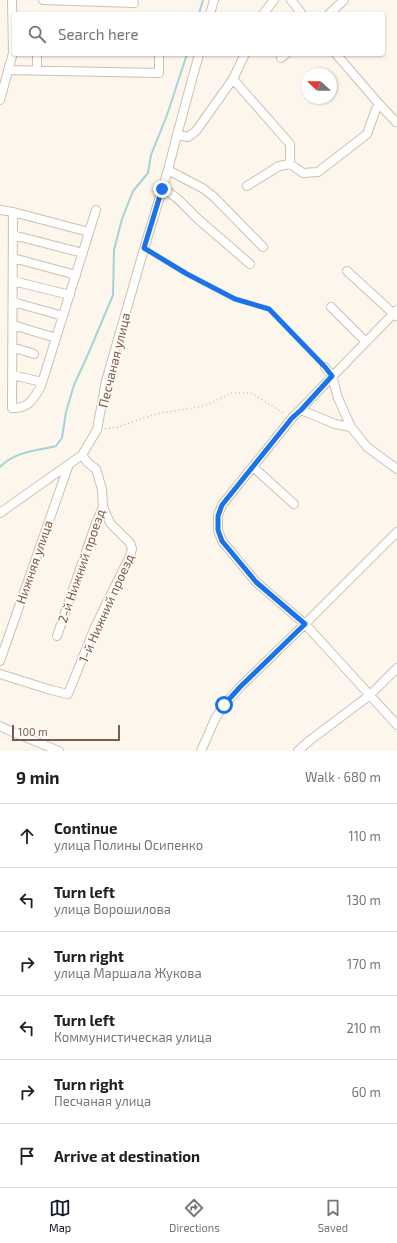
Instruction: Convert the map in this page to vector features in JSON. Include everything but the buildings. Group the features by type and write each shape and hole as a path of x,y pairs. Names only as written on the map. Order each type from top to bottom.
{"street":[{"path":"12,0 13,12"},
{"path":"43,0 134,3"},
{"path":"211,12 214,0"},
{"path":"265,12 274,0"},
{"path":"291,0 300,12"},
{"path":"331,12 344,0"},
{"path":"0,100 12,56"},
{"path":"37,56 37,71"},
{"path":"8,70 159,73 159,56"},
{"name":"Песчаная улица","path":"0,513 46,482 82,455 97,430 106,381 168,170 198,56"},
{"path":"177,135 188,137 196,131 233,79 244,56"},
{"path":"338,56 396,122"},
{"path":"233,79 290,144 290,164"},
{"path":"247,186 279,166 290,164 303,173 318,172 367,134 376,109 380,105"},
{"path":"168,170 204,189 214,197 263,247"},
{"path":"162,189 176,197 250,264"},
{"path":"0,210 89,232"},
{"path":"13,212 12,408 21,408 29,404 35,398 42,382 96,210"},
{"path":"13,236 83,253"},
{"path":"13,258 76,275"},
{"path":"347,271 396,313 292,418 222,505 218,516 218,530 222,541 256,582 305,624 397,725"},
{"path":"12,281 70,295"},
{"path":"12,302 63,316"},
{"path":"331,307 366,342"},
{"path":"12,325 56,338"},
{"path":"12,347 34,354"},
{"path":"325,367 332,376 338,398 350,427 366,448 397,469"},
{"path":"12,375 42,382"},
{"path":"301,410 334,424 350,427"},
{"name":"2-й Нижний проезд","path":"57,636 96,524 104,507 102,489 96,469 88,463 82,455"},
{"name":"Нижняя улица","path":"0,661 69,464"},
{"path":"253,467 294,504"},
{"name":"1-й Нижний проезд","path":"0,674 68,694 95,627 132,549 130,543 110,524 104,507"},
{"path":"201,751 215,719 224,705 240,687 397,532"},
{"path":"298,751 370,695 397,668"},
{"path":"0,726 59,751"}],"path":[{"path":"144,248 187,274 235,299 269,309 325,367"},
{"path":"97,430 118,427 156,414 204,406 232,393 251,393 292,418"}],"waterway":[{"path":"200,12 203,0"},
{"path":"0,467 12,458 19,455 56,446 62,438 66,412 74,385 113,295 114,250 122,219 133,191 148,173 151,155 167,115 186,56"}],"route":[{"path":"162,189 144,248 187,274 235,299 269,309 332,376 292,418 222,505 218,516 218,530 222,541 256,582 305,624 240,687 224,705"}]}
